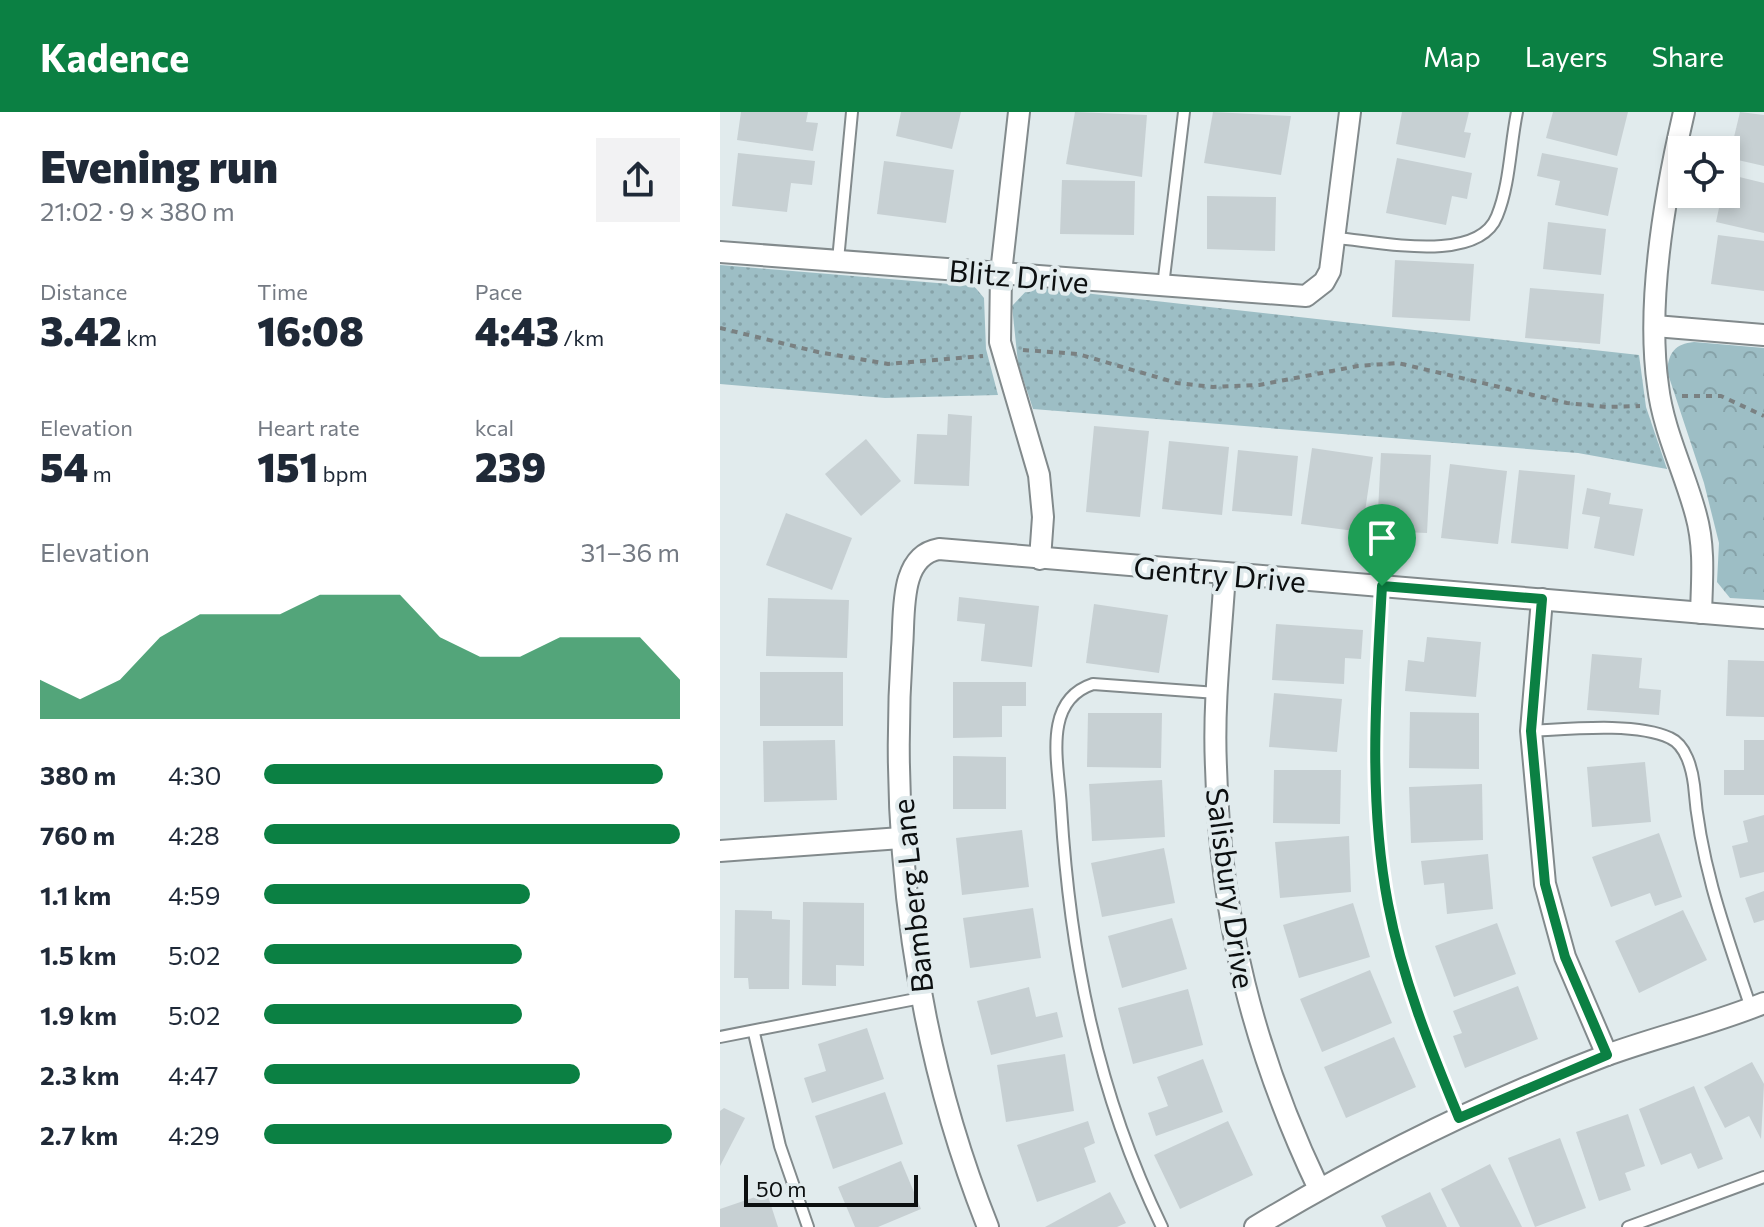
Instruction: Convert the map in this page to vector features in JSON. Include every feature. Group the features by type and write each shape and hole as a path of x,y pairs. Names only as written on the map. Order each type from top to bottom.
{"street":[{"path":"1019,112 1001,273 1001,349 1039,475 1043,517 1040,559"},
{"path":"1336,238 1350,112"},
{"path":"1684,112 1673,166 1655,326 1658,389 1697,519 1703,560 1701,613"},
{"name":"Blitz Drive","path":"720,252 1299,297 1316,290 1330,271 1336,238"},
{"path":"1655,326 1764,335"},
{"name":"Gentry Drive","path":"919,558 939,549 1764,618"},
{"name":"Bamberg Lane","path":"919,558 907,582 897,721 901,838 921,998 946,1106 988,1227"},
{"name":"Salisbury Drive","path":"1225,573 1217,693 1219,826 1231,921 1256,1036 1286,1121 1319,1189"},
{"path":"1542,599 1531,731 1545,884 1565,957 1607,1055"},
{"path":"720,851 901,838"},
{"path":"1255,1227 1319,1189 1459,1118 1607,1055 1757,1006"}],"lane":[{"path":"838,260 852,112"},
{"path":"1163,286 1184,112"},
{"path":"1336,238 1445,247 1462,245 1478,238 1498,215 1517,112"},
{"path":"1382,586 1375,723 1377,809 1387,903 1422,1029 1459,1118"},
{"path":"1162,1227 1095,1050 1080,986 1067,903 1057,722 1075,693 1093,684 1217,693"},
{"path":"1531,731 1646,731 1672,738 1684,751 1693,777 1707,878 1757,1006"},
{"path":"720,1037 754,1033 921,998"},
{"path":"754,1033 780,1146 808,1227"},
{"path":"1628,1227 1764,1177"}],"path":[{"path":"720,328 818,352 888,364 976,359 1001,349 1078,354 1177,383 1213,387 1259,385 1358,366 1398,363 1559,401 1606,407 1640,406"},
{"path":"1682,396 1721,396 1764,416"}],"green space":[{"path":"720,265 974,286 984,298 986,349 998,395 885,398 720,384"},
{"path":"1030,287 1639,355 1646,407 1667,469 1578,453 1033,409 1018,363 1012,306"},
{"path":"1694,342 1764,348 1764,600 1730,598 1717,582 1719,543 1704,483 1667,371 1674,350"}],"building":[{"path":"741,112 808,112 806,122 818,123 813,151 737,140"},
{"path":"901,112 961,112 952,149 896,136"},
{"path":"1075,112 1147,115 1142,177 1066,164"},
{"path":"1213,112 1291,116 1281,175 1204,163"},
{"path":"1402,112 1469,112 1464,132 1471,133 1465,158 1396,144"},
{"path":"1553,112 1628,112 1617,156 1546,138"},
{"path":"1740,112 1764,115 1764,166 1740,161 1740,136 1734,136"},
{"path":"738,153 815,161 812,185 791,183 787,212 732,206"},
{"path":"1542,153 1618,168 1608,216 1555,205 1560,181 1537,176"},
{"path":"1397,158 1472,173 1467,199 1452,196 1446,225 1386,213"},
{"path":"884,161 954,170 946,223 877,214"},
{"path":"1740,177 1764,183 1764,233 1716,222 1719,208 1740,208"},
{"path":"1062,180 1135,181 1134,235 1060,234"},
{"path":"1207,196 1276,197 1275,251 1207,249"},
{"path":"1548,222 1606,229 1601,275 1543,269"},
{"path":"1718,235 1764,241 1764,291 1711,284"},
{"path":"1395,260 1474,264 1470,321 1392,317"},
{"path":"1530,288 1604,294 1600,344 1525,338"},
{"path":"948,414 972,416 969,486 914,484 917,434 947,435"},
{"path":"1094,426 1149,431 1140,517 1086,512"},
{"path":"866,439 901,481 861,516 825,474"},
{"path":"1169,441 1229,447 1222,515 1162,509"},
{"path":"1312,448 1373,457 1362,532 1301,524"},
{"path":"1238,450 1298,456 1292,516 1232,511"},
{"path":"1381,453 1431,455 1427,533 1377,531"},
{"path":"1450,464 1507,471 1498,544 1441,538"},
{"path":"1519,470 1575,475 1568,549 1511,543"},
{"path":"1587,488 1611,493 1609,504 1643,509 1634,556 1594,548 1600,517 1582,514"},
{"path":"786,513 852,538 832,590 766,565"},
{"path":"959,597 1039,606 1032,667 981,661 985,624 957,621"},
{"path":"768,598 849,600 847,658 766,656"},
{"path":"1094,604 1168,615 1159,673 1086,663"},
{"path":"1276,624 1363,630 1361,659 1345,658 1344,684 1272,680"},
{"path":"1427,637 1481,642 1476,697 1405,691 1408,660 1424,662"},
{"path":"1592,654 1642,658 1639,688 1661,690 1659,715 1587,710"},
{"path":"1728,660 1764,661 1764,717 1726,716"},
{"path":"760,672 843,672 843,726 760,726"},
{"path":"953,682 1026,682 1026,706 1002,706 1002,737 953,738"},
{"path":"1274,693 1342,699 1337,752 1269,747"},
{"path":"1410,712 1479,713 1479,769 1409,768"},
{"path":"1088,713 1162,713 1161,768 1087,767"},
{"path":"835,740 837,800 764,802 763,741"},
{"path":"1744,740 1764,740 1764,795 1724,795 1724,770 1744,770"},
{"path":"953,756 1006,757 1006,809 953,809"},
{"path":"1645,762 1651,822 1592,827 1587,767"},
{"path":"1274,770 1341,770 1340,824 1273,823"},
{"path":"1162,780 1165,837 1092,841 1089,784"},
{"path":"1482,784 1483,840 1411,843 1409,787"},
{"path":"1764,815 1764,872 1740,878 1732,846 1748,842 1743,821"},
{"path":"1022,830 1029,887 962,895 956,838"},
{"path":"1659,833 1682,897 1655,906 1650,893 1611,907 1592,857"},
{"path":"1349,836 1351,892 1280,898 1275,842"},
{"path":"1164,848 1175,903 1102,917 1091,863"},
{"path":"1488,854 1493,909 1447,914 1444,883 1424,885 1421,861"},
{"path":"1764,891 1764,920 1754,923 1745,898"},
{"path":"803,902 864,903 864,966 836,965 836,986 802,985"},
{"path":"1353,903 1370,957 1299,978 1283,925"},
{"path":"1033,908 1041,958 970,968 963,918"},
{"path":"735,910 772,911 772,919 790,920 789,989 749,989 748,978 734,978"},
{"path":"1683,910 1707,960 1639,993 1615,941"},
{"path":"1172,918 1187,969 1122,988 1108,936"},
{"path":"1497,923 1516,974 1454,997 1435,946"},
{"path":"1370,970 1392,1023 1322,1052 1300,999"},
{"path":"1518,986 1538,1039 1465,1068 1453,1036 1462,1033 1453,1011"},
{"path":"1029,987 1036,1017 1057,1012 1063,1037 991,1055 977,1001"},
{"path":"1188,989 1203,1045 1133,1064 1118,1008"},
{"path":"867,1028 884,1079 812,1103 804,1078 826,1071 818,1044"},
{"path":"1394,1037 1416,1087 1346,1118 1324,1067"},
{"path":"1065,1054 1074,1111 1006,1122 997,1065"},
{"path":"1203,1059 1223,1112 1156,1136 1148,1113 1168,1106 1157,1077"},
{"path":"1752,1062 1764,1084 1761,1139 1749,1116 1725,1128 1704,1087"},
{"path":"1694,1086 1723,1159 1698,1169 1691,1153 1661,1165 1639,1109"},
{"path":"885,1092 903,1144 833,1169 815,1116"},
{"path":"724,1108 745,1118 720,1166 720,1111"},
{"path":"1628,1114 1645,1166 1625,1173 1631,1190 1599,1201 1576,1132"},
{"path":"1088,1121 1095,1143 1084,1148 1096,1182 1037,1202 1017,1145"},
{"path":"1228,1121 1253,1175 1180,1209 1154,1155"},
{"path":"1560,1138 1586,1208 1535,1227 1508,1158"},
{"path":"901,1161 921,1209 878,1227 855,1227 838,1187"},
{"path":"1490,1164 1522,1227 1460,1227 1441,1189"},
{"path":"1110,1192 1126,1223 1117,1227 1045,1227"},
{"path":"1430,1192 1447,1227 1386,1227 1381,1216"},
{"path":"767,1193 778,1227 720,1227 720,1209"}],"route":[{"path":"1382,586 1542,599 1531,731 1535,809 1545,884 1565,957 1607,1055 1459,1118 1422,1029 1387,903 1377,809 1374,708 1382,586"}]}
